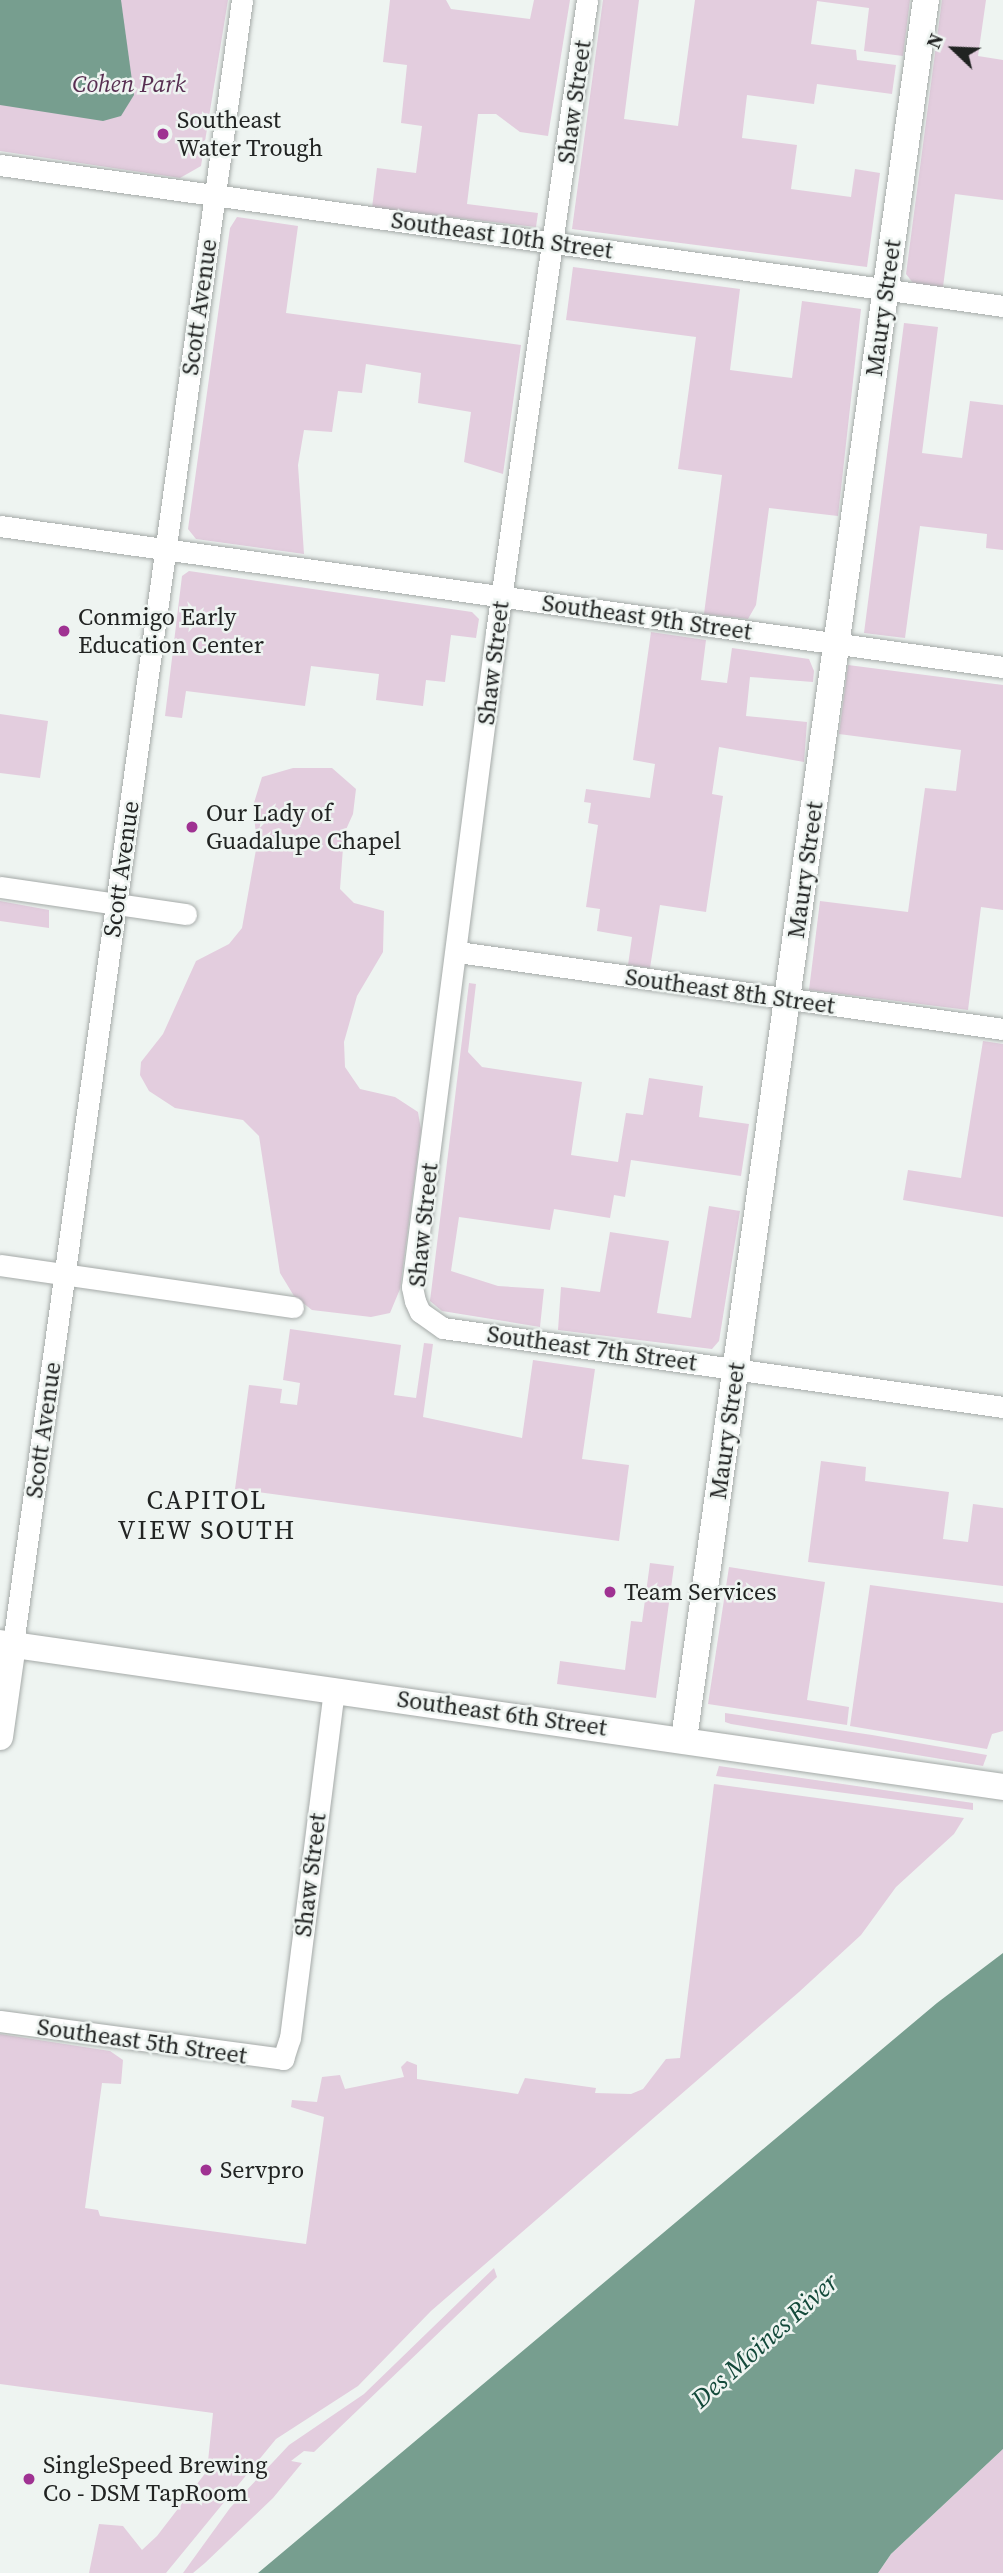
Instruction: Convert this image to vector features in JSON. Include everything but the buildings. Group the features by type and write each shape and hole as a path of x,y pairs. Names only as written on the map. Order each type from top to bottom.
{"main road":[{"name":"Maury Street","path":"684,1739 926,0"},
{"name":"Southeast 6th Street","path":"7,1644 684,1739 1003,1787"},
{"name":"Scott Avenue","path":"0,1737 7,1644"}],"street":[{"name":"Scott Avenue","path":"7,1644 65,1274 242,0"},
{"name":"Shaw Street","path":"430,1322 420,1312 412,1287 458,952 501,596 587,0"},
{"name":"Southeast 10th Street","path":"0,165 1003,306"},
{"name":"Southeast 9th Street","path":"0,526 1003,667"},
{"path":"0,887 186,914"},
{"name":"Southeast 8th Street","path":"458,952 1003,1029"},
{"path":"0,1265 293,1307"},
{"name":"Southeast 7th Street","path":"430,1322 460,1330 1003,1407"},
{"name":"Shaw Street","path":"283,2059 290,2038 334,1689"},
{"name":"Southeast 5th Street","path":"0,2021 283,2059"}],"green space":[{"name":"Cohen Park","path":"0,0 228,0 201,166 180,178 0,151"},
{"path":"390,0 446,0 451,9 530,19 534,0 570,0 548,136 520,132 496,114 478,114 467,204 538,213 536,227 372,208 377,168 416,173 422,126 401,123 407,65 383,62"},
{"path":"603,0 639,0 624,119 678,126 695,0 910,0 903,56 864,51 869,8 817,1 811,44 856,50 857,60 896,65 892,94 817,84 814,104 747,95 742,138 797,145 791,189 851,197 855,169 880,173 867,267 572,229"},
{"path":"942,0 986,0 978,56 1003,60 1003,200 955,194 943,287 913,283 906,274"},
{"path":"237,217 298,226 286,313 521,345 503,474 464,462 471,412 418,403 421,373 366,364 362,393 338,391 332,432 304,430 298,465 304,554 196,539 188,529 230,228"},
{"path":"573,267 740,289 730,370 792,378 802,301 861,309 838,516 769,508 756,605 748,619 704,614 722,475 678,469 696,337 566,320"},
{"path":"904,323 938,327 922,453 962,458 970,401 1003,405 1003,550 986,548 987,534 920,526 905,638 864,633"},
{"path":"189,571 472,612 479,619 476,638 451,635 445,682 426,680 423,706 376,700 379,674 311,666 305,706 186,691 182,718 165,716 182,576"},
{"path":"651,632 706,640 701,680 727,683 732,648 809,659 814,671 813,682 750,677 746,716 807,722 804,762 719,747 712,794 723,796 706,912 660,905 650,968 628,965 632,937 597,931 600,909 586,907 598,825 588,823 591,803 584,802 586,789 650,798 655,764 633,760"},
{"path":"848,665 1003,685 1003,910 981,907 968,1010 809,990 820,901 908,912 925,788 956,791 961,750 839,734"},
{"path":"0,714 48,721 40,778 0,773"},
{"path":"293,768 332,768 356,789 353,814 344,834 340,889 354,903 384,911 383,952 357,996 344,1042 345,1067 360,1089 395,1097 418,1112 421,1130 400,1289 390,1313 371,1317 312,1310 294,1296 280,1273 259,1136 243,1120 175,1108 149,1091 140,1075 141,1062 163,1034 196,961 229,944 242,928 257,844 253,806 262,777"},
{"path":"0,901 49,910 49,928 0,921"},
{"path":"469,983 476,984 468,1052 482,1067 582,1082 571,1155 618,1162 626,1113 643,1115 649,1078 703,1086 699,1117 749,1124 741,1176 631,1160 625,1197 614,1195 610,1218 554,1209 550,1230 459,1217 451,1271 498,1286 544,1289 540,1327 442,1311 430,1301"},
{"path":"983,1041 1003,1044 1003,1217 903,1200 908,1170 961,1178"},
{"path":"709,1206 740,1211 719,1341 712,1349 558,1330 561,1287 600,1292 610,1232 669,1241 657,1313 691,1318"},
{"path":"290,1329 401,1345 394,1395 416,1398 424,1343 433,1344 423,1417 522,1438 533,1360 595,1369 582,1459 629,1465 619,1541 235,1489 249,1385 282,1389 280,1403 297,1405 300,1383 283,1380"},
{"path":"821,1461 866,1467 865,1481 949,1492 943,1539 968,1542 973,1504 1003,1508 1003,1586 808,1562"},
{"path":"650,1563 674,1566 656,1698 557,1684 560,1661 625,1670 631,1621 642,1622"},
{"path":"729,1567 825,1582 807,1700 849,1707 847,1725 708,1704"},
{"path":"870,1585 1003,1603 1003,1731 992,1734 987,1749 850,1726"},
{"path":"725,1713 987,1755 983,1766 731,1724 725,1722"},
{"path":"719,1766 973,1803 973,1810 716,1776"},
{"path":"714,1784 964,1818 954,1834 896,1887 861,1935 799,1992 431,2311 358,2386 276,2439 166,2573 89,2573 99,2524 123,2526 142,2550 157,2536 207,2471 213,2413 0,2384 0,2034 110,2051 123,2060 121,2084 102,2083 85,2208 98,2210 100,2216 306,2244 324,2117 291,2107 292,2100 317,2102 322,2077 340,2075 345,2089 404,2077 401,2067 407,2061 417,2065 417,2079 518,2094 525,2078 596,2088 595,2093 631,2094 643,2089 666,2059 680,2058"},
{"path":"494,2268 497,2277 314,2452 304,2451 291,2461 302,2463 273,2498 193,2573 183,2573 230,2508 289,2445 364,2394"},
{"path":"1003,2449 1003,2573 878,2573 891,2554"}],"water":[{"path":"0,0 121,0 134,95 121,116 103,121 0,105"},
{"name":"Des Moines River","path":"1003,1953 1003,2449 891,2554 878,2573 258,2573 937,2003"}],"place":[{"name":"Southeast Water Trough","path":"163,134"},
{"name":"Conmigo Early Education Center","path":"64,631"},
{"name":"Our Lady of Guadalupe Chapel","path":"192,827"},
{"name":"Team Services","path":"610,1592"},
{"name":"Servpro","path":"206,2170"},
{"name":"SingleSpeed Brewing Co - DSM TapRoom","path":"29,2479"}],"district":[{"name":"CAPITOL VIEW SOUTH","path":"207,1516"}]}
